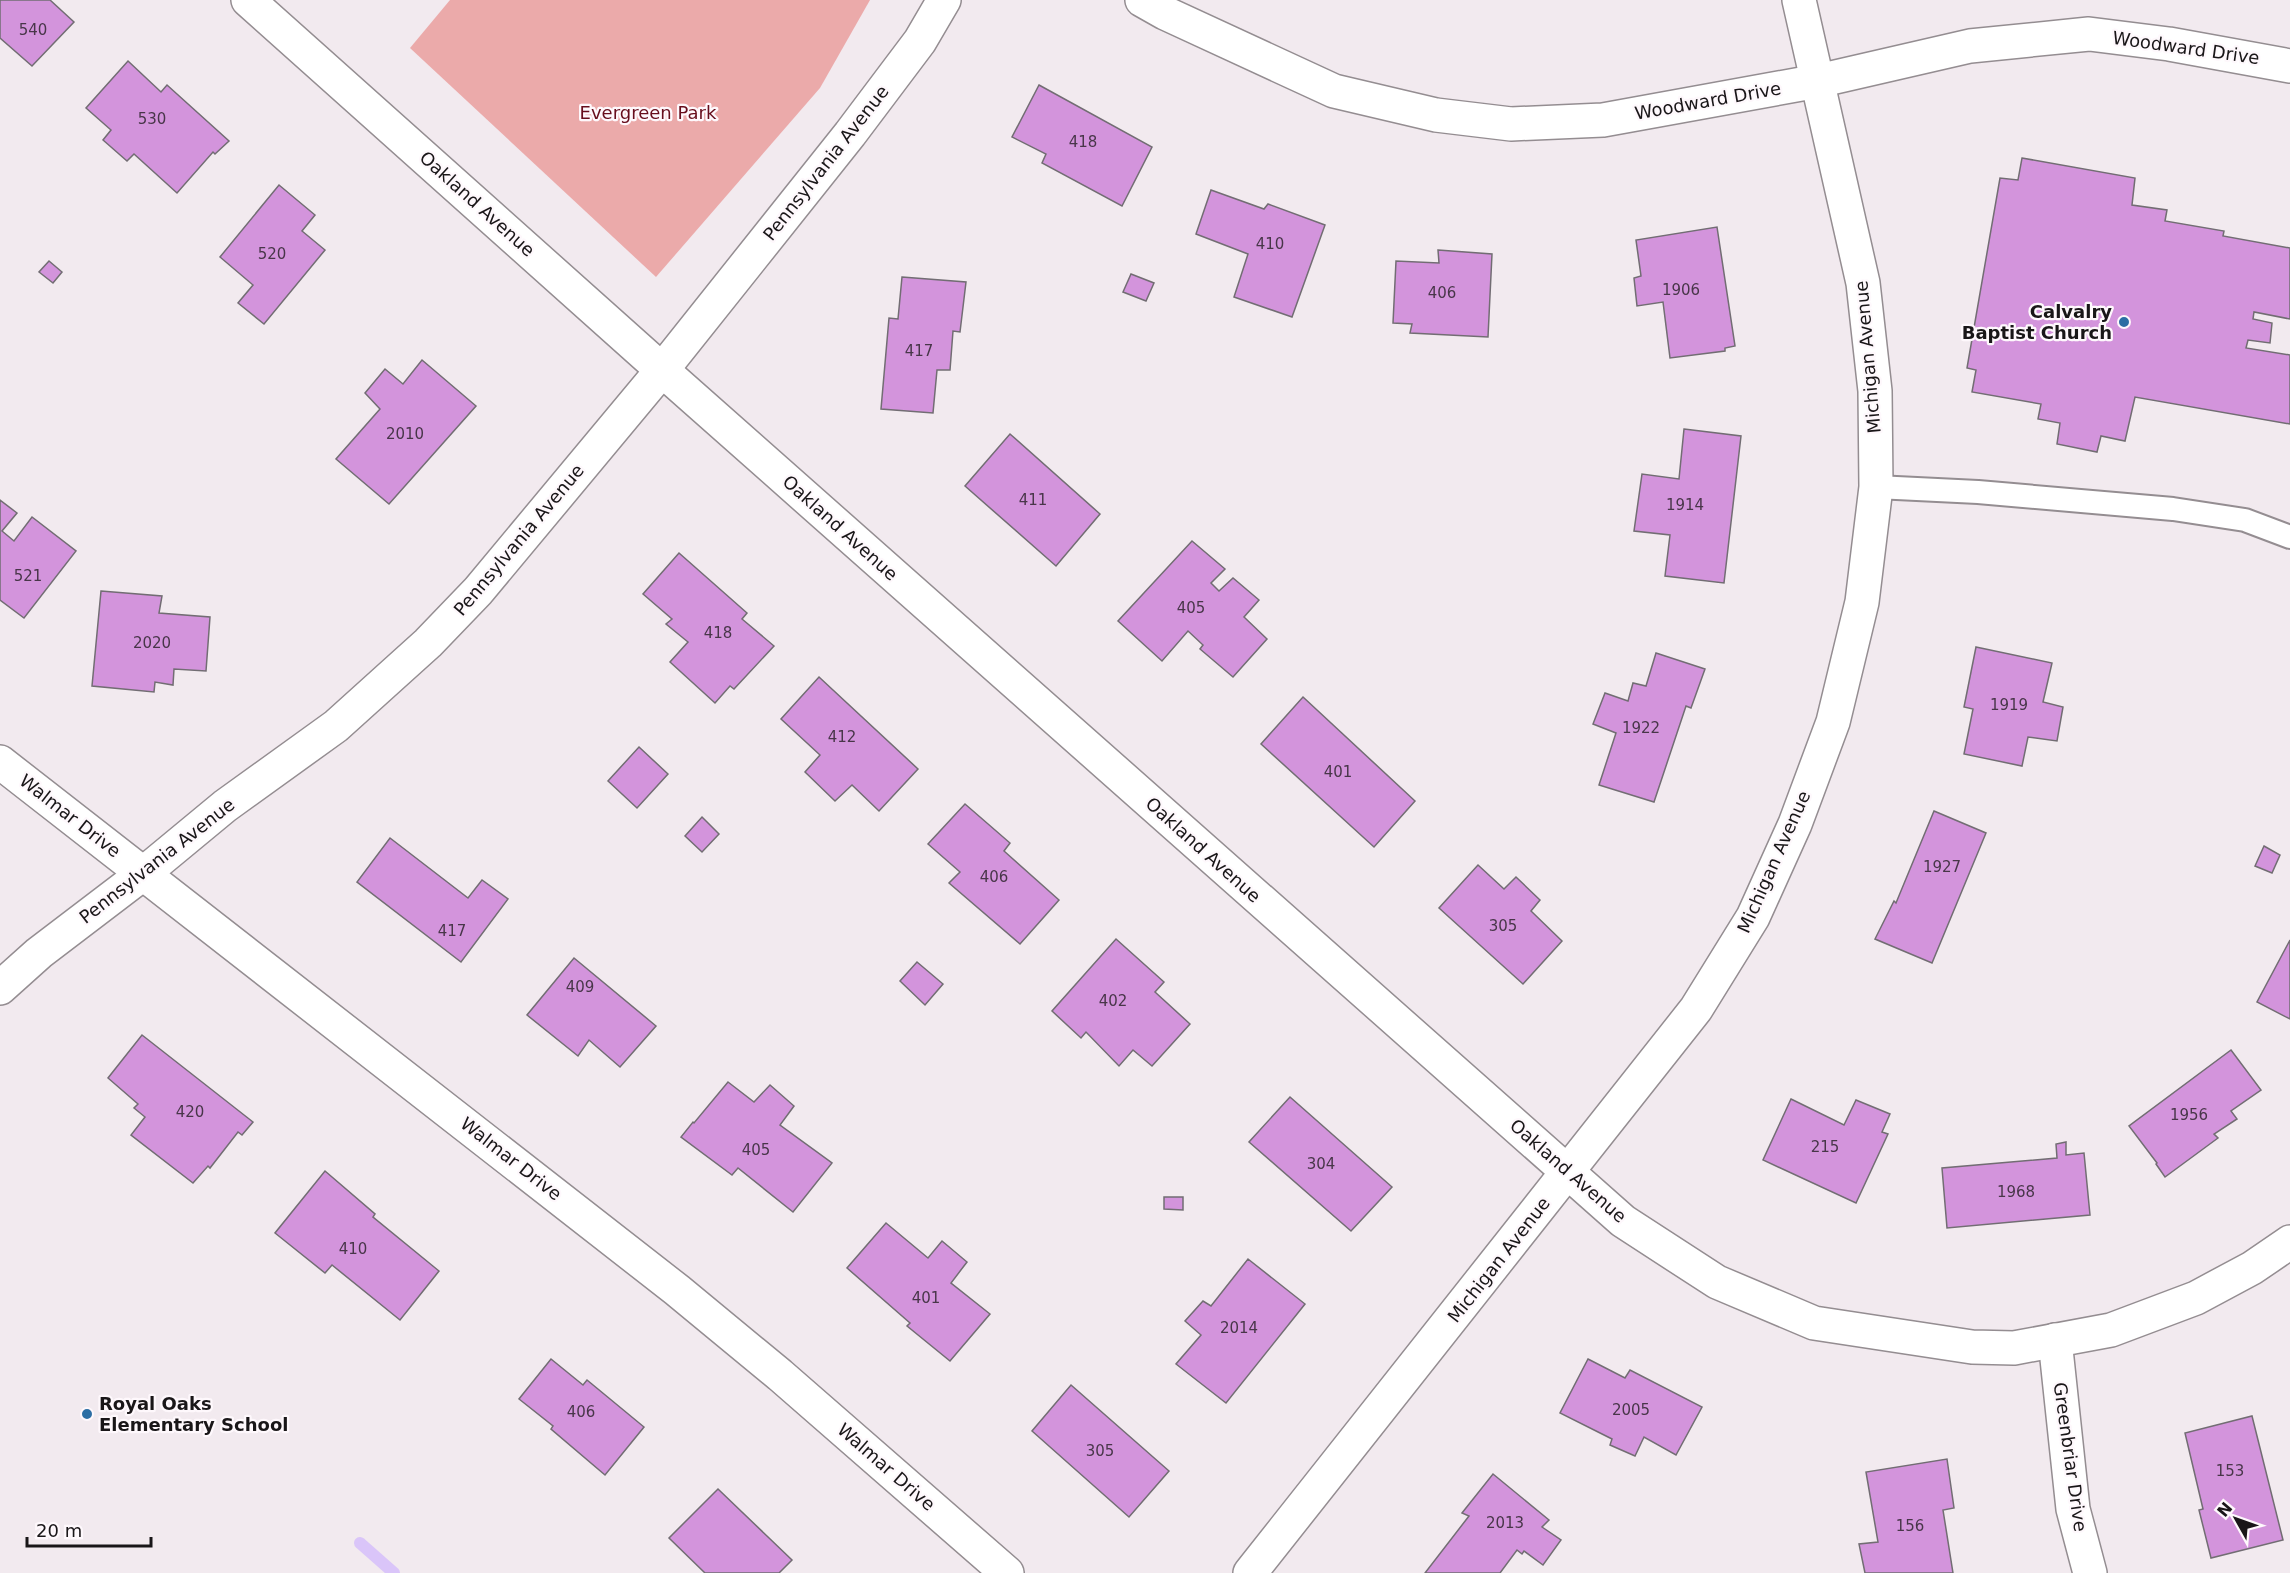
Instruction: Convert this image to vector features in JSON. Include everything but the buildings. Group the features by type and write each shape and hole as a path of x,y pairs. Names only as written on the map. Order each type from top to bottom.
{"street":[{"name":"Oakland Avenue","path":"248,0 1623,1221 1717,1282 1814,1323 1972,1347 2014,1348 2111,1330 2196,1298 2252,1268 2290,1242"},
{"name":"Pennsylvania Avenue","path":"0,988 39,953 144,873 225,806 336,726 428,643 478,591 662,370 850,134 920,41 944,0"},
{"name":"Woodward Drive","path":"1142,0 1165,13 1334,91 1436,115 1511,124 1603,120 1818,81 1970,46 2089,34 2169,44 2281,62 2290,66"},
{"name":"Michigan Avenue","path":"1250,1573 1696,1009 1753,917 1785,845 1833,722 1862,602 1876,487 1875,391 1863,283 1799,0"},
{"name":"Walmar Drive","path":"0,762 677,1290 780,1375 1007,1573"},
{"name":"Greenbriar Drive","path":"2055,1340 2073,1509 2090,1573"}],"lane":[{"path":"1876,487 1978,492 2173,509 2245,520 2290,537"}],"green space":[{"name":"Evergreen Park","path":"450,0 870,0 820,88 656,277 410,48"}],"waterway":[{"path":"360,1543 394,1573"}],"place":[{"name":"Calvalry Baptist Church","path":"2124,322"},
{"name":"Royal Oaks Elementary School","path":"87,1414"}]}
